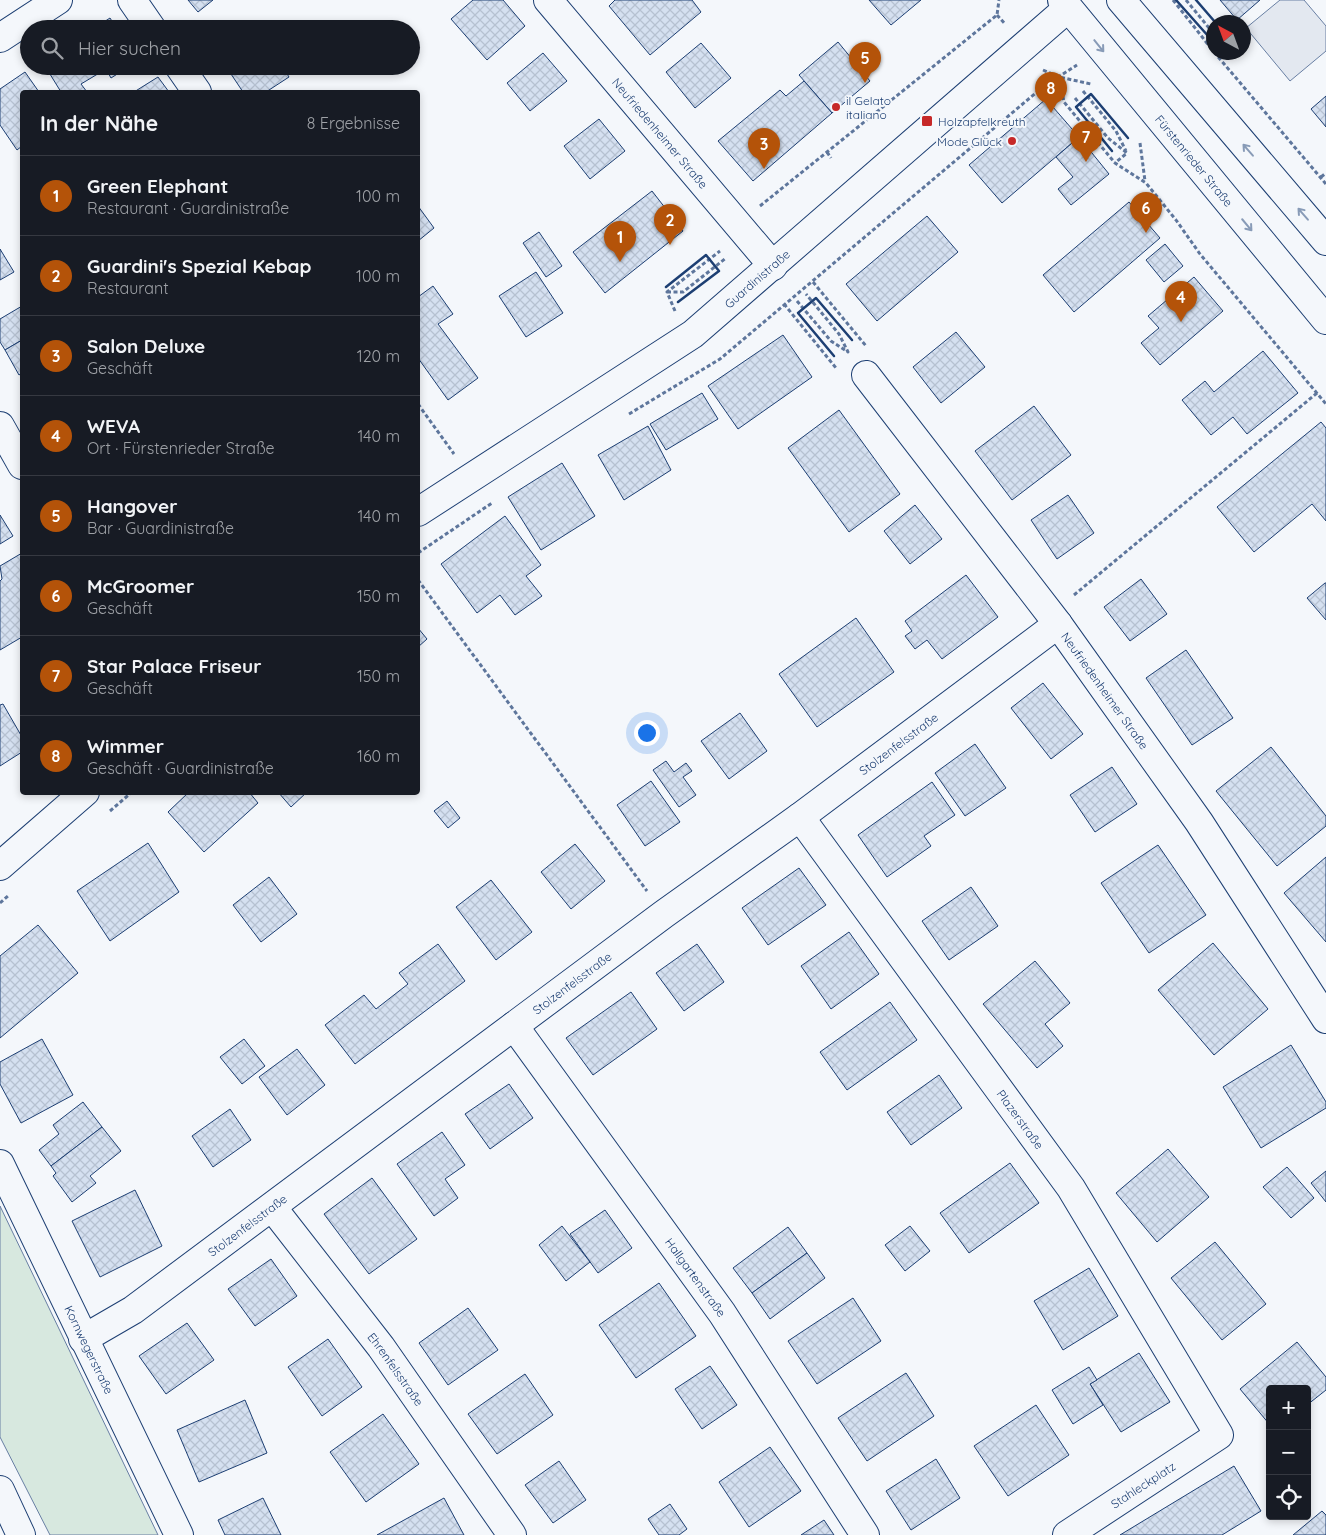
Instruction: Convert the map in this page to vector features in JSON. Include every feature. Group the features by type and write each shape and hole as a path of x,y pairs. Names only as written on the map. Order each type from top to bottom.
{"street":[{"path":"27,20 58,0"},
{"path":"132,0 146,20"},
{"name":"Neufriedenheimer Straße","path":"548,0 773,266"},
{"path":"1122,0 1326,241"},
{"name":"Guardinistraße","path":"420,511 693,334 773,266 1069,3"},
{"name":"Fürstenrieder Straße","path":"1069,3 1326,320"},
{"path":"0,38 20,25"},
{"path":"185,75 196,90"},
{"name":"Neufriedenheimer Straße","path":"859,367 1058,624 1199,822 1326,1019"},
{"path":"0,426 20,462"},
{"name":"Stolzenfelsstraße","path":"83,1339 132,1310 664,914 800,817 1058,624"},
{"path":"0,866 82,795"},
{"name":"Plazerstraße","path":"800,817 1070,1188 1219,1435"},
{"name":"Hallgartenstraße","path":"514,1026 722,1313 866,1535"},
{"name":"Kornwegerstraße","path":"0,1164 179,1535"},
{"name":"Ehrenfelsstraße","path":"272,1207 381,1347 512,1535"},
{"name":"Stahleckplatz","path":"1067,1535 1219,1435"},
{"path":"0,1490 20,1535"}],"path":[{"path":"758,207 997,15 999,0"},
{"path":"1173,0 1206,43"},
{"path":"1186,0 1206,25"},
{"path":"1221,60 1326,184"},
{"path":"1097,91 1091,83 1059,77 1064,102 1114,163 1145,182 1176,220 1200,254 1326,404"},
{"path":"1083,91 1116,132 1127,153"},
{"path":"1075,98 1108,138 1127,153"},
{"path":"1140,142 1145,182"},
{"path":"827,152 831,158"},
{"path":"1114,163 1127,153"},
{"path":"1321,177 1326,172"},
{"path":"667,292 720,251"},
{"path":"667,292 683,292 726,258"},
{"path":"813,282 859,367"},
{"path":"667,292 677,314"},
{"path":"797,301 831,341 848,352 839,334 806,294"},
{"path":"784,304 859,367"},
{"path":"1058,624 1061,605 1317,393"},
{"path":"420,407 471,476"},
{"path":"420,583 664,914"}],"shaded area":[{"path":"1280,0 1304,0 1326,26 1326,51 1290,81 1251,34 1251,24"},
{"path":"0,1206 158,1535 50,1535 0,1437"}],"building":[{"path":"188,0 213,0 198,12"},
{"path":"473,0 503,0 525,26 487,60 451,19"},
{"path":"615,0 692,0 701,12 650,55 609,6"},
{"path":"869,0 921,0 891,25"},
{"path":"1220,0 1260,0 1243,15 1233,15"},
{"path":"838,42 870,81 832,113 799,75"},
{"path":"701,43 731,78 695,108 666,72"},
{"path":"543,53 567,81 530,111 507,83"},
{"path":"21,75 27,75 38,90 20,90 20,148 17,150 0,125 0,89"},
{"path":"51,75 96,75 81,84 86,90 60,90"},
{"path":"232,75 288,75 289,77 269,90 242,90"},
{"path":"158,77 168,90 137,90"},
{"path":"804,81 832,113 753,181 718,141 780,90 786,96"},
{"path":"1326,96 1326,127 1311,109"},
{"path":"1046,99 1079,137 1002,203 969,165"},
{"path":"599,119 625,151 590,179 564,146"},
{"path":"1079,137 1109,174 1071,205 1058,189 1073,177 1056,157"},
{"path":"652,191 683,231 605,293 573,252"},
{"path":"1129,202 1160,238 1074,312 1043,275"},
{"path":"420,209 434,228 420,239"},
{"path":"927,216 958,252 877,321 846,284"},
{"path":"539,232 562,266 546,277 523,243"},
{"path":"1165,244 1183,266 1164,282 1146,260"},
{"path":"0,249 14,272 0,280"},
{"path":"536,272 563,313 526,337 499,296"},
{"path":"1194,277 1223,311 1160,365 1141,343 1159,328 1148,316"},
{"path":"433,286 453,314 438,324 478,378 448,400 420,361 420,296"},
{"path":"20,307 20,341 5,350 0,342 0,319"},
{"path":"956,332 985,367 941,403 913,367"},
{"path":"783,335 812,377 738,429 708,386"},
{"path":"20,341 19,375 5,350"},
{"path":"1263,351 1298,393 1247,434 1233,417 1211,435 1182,400 1205,381 1214,392"},
{"path":"702,393 718,419 666,450 650,424"},
{"path":"1034,406 1071,455 1012,500 975,451"},
{"path":"839,410 900,494 849,532 788,448"},
{"path":"1321,422 1326,428 1326,521 1312,504 1254,552 1217,507"},
{"path":"648,426 671,470 624,500 598,455"},
{"path":"562,463 595,516 541,550 508,497"},
{"path":"1068,495 1094,533 1057,559 1031,520"},
{"path":"915,505 942,539 910,564 884,531"},
{"path":"0,515 13,536 0,544"},
{"path":"505,516 541,565 526,576 542,596 515,615 500,595 477,613 441,564"},
{"path":"20,554 20,638 0,650 0,581 2,579 0,566"},
{"path":"966,575 998,617 942,659 927,640 915,649 905,636 912,631 905,621"},
{"path":"1141,579 1167,614 1130,641 1104,607"},
{"path":"1326,583 1326,620 1307,598"},
{"path":"856,618 894,672 817,727 779,674"},
{"path":"420,630 427,639 420,645"},
{"path":"1186,650 1233,718 1192,745 1146,678"},
{"path":"1043,683 1083,734 1051,759 1011,708"},
{"path":"3,704 20,734 20,753 0,766 0,705"},
{"path":"740,713 767,751 729,779 701,741"},
{"path":"975,744 1006,788 965,816 935,773"},
{"path":"1271,747 1326,816 1326,826 1277,866 1216,791"},
{"path":"666,761 674,772 686,763 692,771 683,777 696,795 679,807 653,770"},
{"path":"1112,767 1137,804 1095,832 1070,795"},
{"path":"651,781 680,822 645,846 617,805"},
{"path":"932,782 955,815 924,836 931,846 887,877 858,835"},
{"path":"186,795 251,795 258,803 204,852 168,812"},
{"path":"281,795 304,795 291,807"},
{"path":"447,801 460,818 448,828 434,811"},
{"path":"148,843 179,892 110,941 77,891"},
{"path":"575,844 605,881 571,909 541,872"},
{"path":"1158,845 1206,915 1149,953 1101,883"},
{"path":"1326,857 1326,942 1284,893"},
{"path":"799,868 826,905 768,945 742,908"},
{"path":"269,877 297,914 261,942 233,905"},
{"path":"491,880 532,932 496,960 456,907"},
{"path":"971,887 998,926 949,960 922,921"},
{"path":"38,925 78,973 0,1038 0,956"},
{"path":"849,932 879,974 831,1009 801,966"},
{"path":"1213,943 1268,1009 1214,1055 1158,990"},
{"path":"438,944 465,981 355,1064 325,1025 364,995 376,1009 408,984 399,973"},
{"path":"697,944 724,982 684,1011 656,973"},
{"path":"1035,961 1070,1003 1045,1024 1063,1046 1037,1068 983,1004"},
{"path":"631,992 657,1029 593,1075 566,1038"},
{"path":"890,1002 917,1040 847,1090 820,1052"},
{"path":"42,1039 73,1095 21,1123 0,1084 0,1062"},
{"path":"244,1039 265,1066 242,1084 220,1057"},
{"path":"1291,1045 1326,1102 1326,1108 1261,1148 1223,1087"},
{"path":"297,1049 325,1085 287,1115 259,1077"},
{"path":"939,1075 962,1108 911,1145 887,1112"},
{"path":"509,1084 533,1118 490,1149 465,1114"},
{"path":"83,1102 102,1127 51,1166 39,1150 59,1134 53,1125"},
{"path":"230,1109 251,1140 213,1167 192,1136"},
{"path":"102,1127 121,1151 90,1176 96,1183 72,1202 53,1176 56,1173 51,1166"},
{"path":"442,1132 465,1165 445,1179 458,1198 434,1216 397,1164"},
{"path":"1168,1149 1209,1197 1157,1242 1116,1193"},
{"path":"1010,1163 1039,1203 969,1253 940,1213"},
{"path":"1287,1167 1314,1198 1291,1218 1263,1187"},
{"path":"1326,1171 1326,1202 1311,1183"},
{"path":"372,1178 417,1239 369,1274 324,1214"},
{"path":"135,1190 162,1246 100,1277 72,1221"},
{"path":"605,1210 632,1248 598,1273 570,1234"},
{"path":"562,1226 590,1262 566,1281 539,1245"},
{"path":"910,1226 930,1251 905,1271 885,1245"},
{"path":"788,1227 807,1253 752,1293 733,1268"},
{"path":"1215,1242 1266,1304 1222,1340 1171,1278"},
{"path":"807,1253 825,1278 770,1319 752,1293"},
{"path":"271,1259 297,1296 255,1326 228,1289"},
{"path":"1089,1268 1118,1316 1063,1350 1034,1301"},
{"path":"659,1283 696,1336 636,1378 599,1325"},
{"path":"853,1298 881,1341 817,1384 788,1341"},
{"path":"468,1308 498,1350 448,1385 419,1343"},
{"path":"187,1323 214,1360 166,1394 139,1356"},
{"path":"328,1339 362,1387 322,1416 288,1367"},
{"path":"1297,1342 1326,1377 1326,1390 1311,1402 1311,1385 1266,1385 1266,1420 1240,1389"},
{"path":"1139,1353 1170,1402 1121,1432 1090,1384"},
{"path":"710,1366 737,1405 702,1429 675,1389"},
{"path":"1089,1367 1097,1380 1090,1384 1103,1405 1073,1424 1052,1390"},
{"path":"906,1373 934,1416 867,1461 838,1418"},
{"path":"525,1374 553,1415 497,1454 468,1414"},
{"path":"245,1400 267,1453 199,1482 177,1430"},
{"path":"1036,1405 1069,1455 1008,1496 974,1446"},
{"path":"383,1414 419,1464 366,1502 330,1452"},
{"path":"770,1447 801,1491 749,1527 719,1482"},
{"path":"936,1459 960,1498 911,1530 886,1491"},
{"path":"559,1461 586,1500 553,1523 525,1485"},
{"path":"1234,1466 1261,1511 1222,1535 1120,1535"},
{"path":"263,1498 281,1535 225,1535 218,1520"},
{"path":"444,1498 464,1535 377,1535"},
{"path":"670,1504 687,1529 679,1535 659,1535 648,1519"},
{"path":"1322,1511 1326,1515 1326,1535 1293,1535"},
{"path":"824,1520 834,1535 801,1535"}],"wall":[{"path":"1176,0 1206,34"},
{"path":"1196,0 1209,15"},
{"path":"1112,151 1076,107 1091,94 1128,138"},
{"path":"666,287 706,255 719,271 678,302"},
{"path":"834,356 798,313 816,298 852,340"}],"place":[{"name":"Hangover","path":"865,83"},
{"name":"il Gelato italiano","path":"836,107"},
{"name":"Wimmer","path":"1051,113"},
{"name":"Holzapfelkreuth","path":"927,121"},
{"name":"Mode Glück","path":"1012,141"},
{"name":"Star Palace Friseur","path":"1086,162"},
{"name":"Salon Deluxe","path":"764,169"},
{"name":"McGroomer","path":"1146,233"},
{"name":"Guardini's Spezial Kebap","path":"670,245"},
{"name":"Green Elephant","path":"620,262"},
{"name":"WEVA","path":"1181,322"}]}
